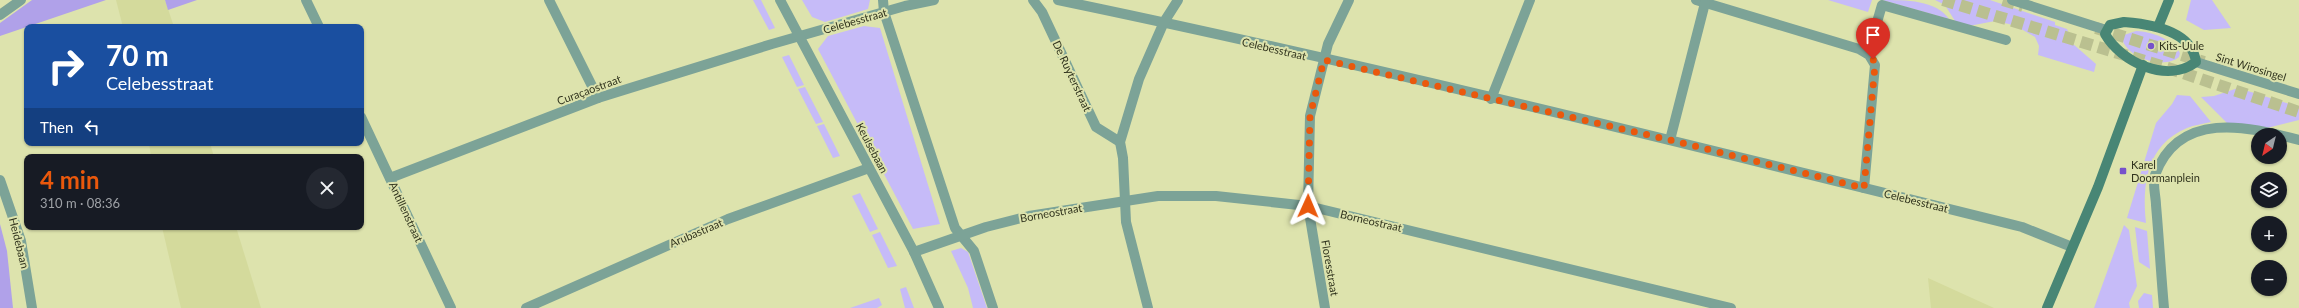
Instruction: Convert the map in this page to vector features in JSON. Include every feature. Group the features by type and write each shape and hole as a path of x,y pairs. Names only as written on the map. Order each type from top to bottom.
{"main road":[{"path":"2158,27 2168,0"},
{"path":"2124,22 2158,27 2187,43 2196,53 2196,62 2188,69 2156,69 2132,61 2112,47 2107,41 2106,30 2110,25 2124,22"},
{"path":"2047,308 2098,187 2143,65"}],"street":[{"path":"0,15 21,0"},
{"path":"306,0 318,24"},
{"path":"549,0 598,98"},
{"name":"Keulsebaan","path":"780,0 914,252 939,308"},
{"path":"883,0 884,12 955,228 974,251 993,308"},
{"name":"Celebesstraat","path":"800,37 884,12 934,0"},
{"name":"De Ruyterstraat","path":"1033,0 1042,12 1096,127 1120,142"},
{"name":"Celebesstraat","path":"1058,0 1164,22 1670,140 2022,227 2072,247"},
{"path":"1148,308 1126,222 1123,158 1120,142 1139,79 1164,22 1178,0"},
{"name":"Floresstraat","path":"1325,308 1308,206 1310,116 1328,44 1349,0"},
{"path":"1491,99 1530,0"},
{"path":"1696,0 1791,28 1870,56 1875,65 1864,188"},
{"path":"2012,0 2106,30"},
{"path":"1670,140 1706,3"},
{"path":"1870,56 1882,5 2006,40"},
{"name":"Curaçaostraat","path":"390,178 598,98 800,37"},
{"name":"Sint Wirosingel","path":"2196,62 2299,94"},
{"name":"Antillenstraat","path":"364,123 451,308"},
{"path":"2164,308 2154,176 2170,149 2185,135 2195,131 2223,127 2270,132 2299,140"},
{"name":"Arubastraat","path":"526,308 728,219 869,168"},
{"name":"Heidebaan","path":"0,180 21,241 32,308"},
{"name":"Borneostraat","path":"914,252 961,235 1029,216 1124,200 1158,196 1216,196 1308,206 1731,308"}],"shaded area":[{"path":"32,0 106,0 35,24 24,24 24,28 0,36 0,23"},
{"path":"116,0 165,0 173,24 122,24"},
{"path":"165,0 197,0 168,10"},
{"path":"753,0 761,0 775,28 769,30"},
{"path":"802,0 870,0 868,9 825,22 812,17"},
{"path":"1828,0 1872,0 1868,12"},
{"path":"1882,0 1920,2 1936,8 1949,19"},
{"path":"1935,0 1990,0 2055,22 2055,25 2067,29 2073,44 2096,64 2094,72 2038,55 2039,46 2035,37 2009,24 1995,21 1969,26 1955,21 1945,5"},
{"path":"2191,0 2212,0 2231,28 2204,30 2186,20"},
{"path":"864,26 880,28 940,224 913,229 818,49 828,36"},
{"path":"2136,31 2155,34 2172,43 2180,53 2179,57 2172,61 2155,62 2138,56 2130,51 2122,38 2124,35"},
{"path":"789,55 804,85 797,87 782,57"},
{"path":"805,87 823,122 816,124 798,89"},
{"path":"2238,88 2299,107 2299,120 2267,128 2227,123 2201,97 2214,96"},
{"path":"2177,95 2190,96 2211,122 2187,128 2173,135 2163,145 2155,156 2146,181 2146,223 2127,218 2156,123 2172,104"},
{"path":"824,124 840,156 833,158 817,126"},
{"path":"149,146 211,146 213,154 151,154"},
{"path":"860,193 878,229 870,232 852,196"},
{"path":"0,224 7,251 13,308 0,308"},
{"path":"2124,225 2129,230 2137,286 2129,303 2130,308 2094,308"},
{"path":"2135,227 2147,231 2150,269 2139,262"},
{"path":"163,230 237,230 261,308 181,308"},
{"path":"880,232 897,266 888,268 872,235"},
{"path":"961,248 968,252 987,308 973,308 968,288 951,251"},
{"path":"1928,278 1994,308 1931,308"},
{"path":"906,287 914,308 905,308 900,289"},
{"path":"2144,293 2152,295 2153,308 2139,308 2138,301"},
{"path":"879,298 882,305 877,308 850,308"}],"tunnel":[{"path":"1943,0 2171,69 2299,112"},
{"path":"2003,0 2023,6"},
{"path":"2096,28 2204,62"}],"place":[{"name":"Kits-Uule","path":"2151,46"},
{"name":"Karel Doormanplein","path":"2123,171"}],"route":[{"path":"1308,206 1310,116 1324,60 1670,140 1864,188 1875,65 1873,59"}]}
